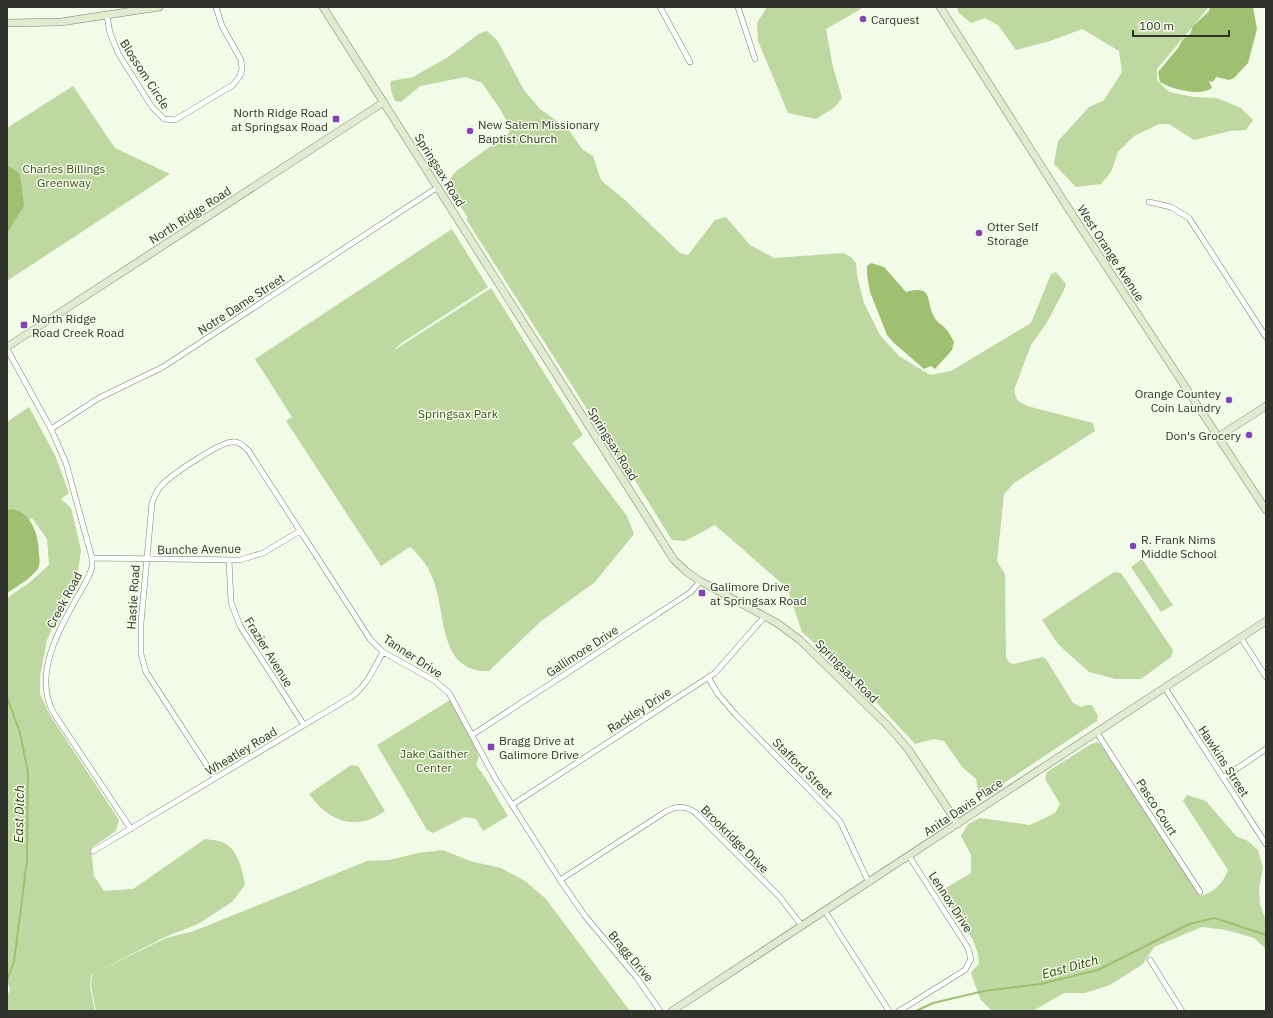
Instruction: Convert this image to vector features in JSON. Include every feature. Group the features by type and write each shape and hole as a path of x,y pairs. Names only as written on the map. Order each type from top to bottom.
{"street":[{"path":"7,23 49,23 107,16 159,7"},
{"name":"Blossom Circle","path":"107,16 112,42 152,107 164,119 175,120 181,118 233,85 240,76 242,69 240,60 222,26 216,7"},
{"name":"Springsax Road","path":"323,7 662,543 681,567 700,581 764,616 800,640 888,726 921,766 958,824"},
{"path":"660,7 690,62"},
{"path":"738,7 755,59"},
{"name":"West Orange Avenue","path":"940,7 1078,224 1265,507"},
{"name":"North Ridge Road","path":"7,348 384,102"},
{"name":"Notre Dame Street","path":"51,429 104,395 163,367 438,187"},
{"path":"1149,202 1171,207 1189,218 1266,337"},
{"name":"Creek Road","path":"7,348 51,429 66,464 92,558 92,566 89,576 55,640 47,671 46,695 53,712 131,829"},
{"path":"1218,437 1266,406"},
{"name":"Tanner Drive","path":"234,441 241,444 248,450 366,634 383,652 435,681 449,693 495,778 560,880 585,916"},
{"name":"Hastie Road","path":"215,778 153,684 144,666 140,647 146,559 152,503 155,493 164,482 178,472 221,444 234,441"},
{"name":"Bunche Avenue","path":"92,558 240,560 263,553 300,531"},
{"name":"Frazier Avenue","path":"229,560 231,602 240,626 304,725"},
{"name":"Gallimore Drive","path":"472,735 690,592 700,581"},
{"name":"Rackley Drive","path":"512,805 714,673 764,616"},
{"name":"Anita Davis Place","path":"672,1011 1266,621"},
{"path":"1240,638 1266,677"},
{"name":"Wheatley Road","path":"93,851 359,691 383,652"},
{"name":"Stafford Street","path":"708,677 718,694 735,714 840,821 869,883"},
{"name":"Hawkins Street","path":"1165,688 1266,844"},
{"name":"Pasco Court","path":"1096,733 1200,892"},
{"path":"1223,778 1266,749"},
{"name":"Brookridge Drive","path":"560,880 665,812 676,807 687,807 696,813 779,896 802,926"},
{"name":"Lennox Drive","path":"898,1011 965,970 971,959 968,948 910,856"},
{"path":"825,911 889,1011"},
{"name":"Bragg Drive","path":"585,916 637,978 660,1011"},
{"path":"1150,960 1182,1011"}],"green space":[{"path":"767,7 861,7 861,9 826,29 833,67 842,98 835,107 816,119 788,113 758,41 757,23"},
{"path":"957,7 1209,7 1157,69 1157,80 1169,92 1194,97 1217,98 1241,108 1253,120 1246,130 1230,131 1194,140 1169,124 1159,124 1134,136 1118,152 1111,172 1101,184 1076,187 1054,164 1058,141 1089,107 1104,100 1122,72 1119,51 1082,29 1050,41 1016,50 998,25 985,18 971,23 958,12"},
{"path":"487,31 497,40 524,90 540,109 568,129 583,150 593,156 601,180 626,201 680,253 688,255 715,220 726,217 750,245 774,258 843,253 851,257 856,263 857,275 864,303 880,335 899,356 930,375 951,371 1031,323 1051,274 1056,272 1066,284 1064,290 1046,324 1031,345 1014,390 1017,400 1027,406 1093,423 1095,431 1014,483 1004,494 997,561 1005,574 1006,658 1010,663 1014,664 1042,657 1046,659 1073,703 1081,707 1092,705 1098,716 1097,721 980,799 976,779 963,768 944,741 934,739 915,744 865,690 802,632 787,588 715,525 685,541 672,540 466,219 468,218 449,189 448,182 455,172 509,133 508,124 500,109 482,83 466,77 420,86 401,102 395,101 392,93 390,86 391,81 413,77 448,57 480,33"},
{"name":"Charles Billings Greenway","path":"73,86 115,148 170,174 7,281 7,128"},
{"name":"Springsax Park","path":"452,229 488,287 400,344 393,351 491,288 583,435 572,443 627,516 634,534 595,582 540,622 489,671 473,669 461,663 453,652 447,640 438,595 432,577 421,558 414,550 410,547 381,566 286,421 292,417 255,359"},
{"path":"29,407 55,455 69,493 61,499 71,508 81,550 78,571 47,640 40,676 40,694 50,715 119,820 116,831 91,848 94,876 104,891 133,889 205,839 222,842 233,850 239,861 245,885 232,902 198,924 165,937 95,973 166,938 194,931 367,861 389,860 418,853 443,850 470,861 501,868 525,881 546,899 630,1011 96,1011 91,986 92,974 90,987 95,1011 7,1011 7,995 10,991 9,985 7,985 7,598 29,583 49,565 47,539 32,518 7,534 7,422"},
{"path":"1142,559 1173,605 1161,612 1131,567"},
{"path":"1114,572 1121,573 1173,650 1171,657 1141,679 1116,679 1089,672 1058,644 1042,620"},
{"name":"Jake Gaither Center","path":"450,700 459,713 479,756 476,765 508,816 483,831 476,819 465,817 433,833 427,830 377,745"},
{"path":"1097,742 1101,745 1200,896 1214,890 1228,870 1183,801 1187,795 1206,801 1236,836 1248,841 1258,850 1263,868 1259,889 1260,904 1266,921 1266,949 1254,938 1226,930 1202,927 1154,947 1143,964 1110,985 1085,993 1064,993 1033,1011 992,1011 980,999 971,973 979,963 978,954 973,940 945,898 946,888 971,873 971,855 961,836 968,824 980,818 1030,825 1055,813 1060,804 1045,779 1047,772 1091,744"},
{"path":"351,765 358,766 385,811 364,821 344,821 334,817 317,804 309,794"}],"shaded area":[{"path":"1210,7 1253,7 1257,29 1248,63 1234,78 1229,80 1216,77 1213,82 1209,81 1212,88 1207,91 1186,91 1160,82 1158,72 1178,48 1183,39 1190,34 1193,26 1209,11"},
{"path":"7,165 20,174 24,206 7,233"},
{"path":"871,263 884,267 906,292 915,290 926,293 932,314 938,323 944,326 954,342 952,350 935,369 931,366 924,369 887,335 870,292 867,266"},
{"path":"10,509 24,514 29,519 38,540 40,561 38,568 31,577 7,593 7,511"}],"waterway":[{"name":"East Ditch","path":"7,697 20,733 28,772 27,860 14,962 7,980"},
{"name":"East Ditch","path":"916,1011 933,1003 984,991 1040,984 1098,970 1189,924 1215,918 1266,935"}],"place":[{"name":"Carquest","path":"863,19"},
{"name":"North Ridge Road at Springsax Road","path":"336,119"},
{"name":"New Salem Missionary Baptist Church","path":"470,131"},
{"name":"Otter Self Storage","path":"979,233"},
{"name":"North Ridge Road Creek Road","path":"24,325"},
{"name":"Orange Countey Coin Laundry","path":"1229,400"},
{"name":"Don's Grocery","path":"1249,435"},
{"name":"R. Frank Nims Middle School","path":"1133,546"},
{"name":"Galimore Drive at Springsax Road","path":"702,593"},
{"name":"Bragg Drive at Galimore Drive","path":"491,747"}]}
